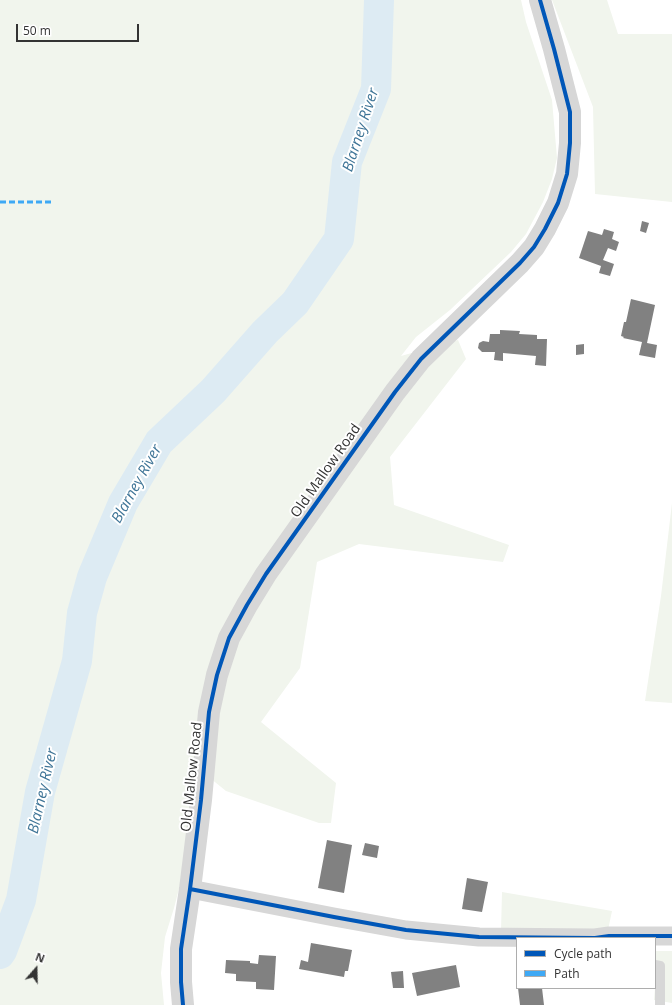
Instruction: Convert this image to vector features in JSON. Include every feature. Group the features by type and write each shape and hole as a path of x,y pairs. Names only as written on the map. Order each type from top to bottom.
{"street":[{"name":"Old Mallow Road","path":"183,1005 181,949 201,800 209,712 217,675 229,638 266,574 395,392 420,359 520,263 534,246 545,229 558,203 567,174 570,143 570,112 540,0"},
{"path":"190,889 406,930 478,937 516,937"},
{"path":"602,937 672,936"}],"lane":[{"path":"656,965 660,966 660,1005"}],"shaded area":[{"path":"0,0 521,0 526,22 552,100 557,158 552,179 543,202 526,234 511,252 450,310 416,337 401,356 458,340 466,359 390,457 394,505 509,545 503,562 359,544 317,562 300,668 261,722 336,783 331,823 319,823 226,791 189,761 191,794 181,881 165,937 161,973 164,1005 0,1005"},
{"path":"552,0 607,0 618,34 672,34 672,202 595,194 593,107"},
{"path":"672,503 672,703 645,701 661,596"},
{"path":"502,892 612,911 608,930 501,931"},
{"path":"656,951 672,951 672,1003 654,1000 656,989"}],"building":[{"path":"642,221 649,223 646,233 640,231"},
{"path":"604,229 614,232 612,239 619,242 616,251 608,248 603,260 614,264 610,276 599,273 601,266 579,258 588,231 602,235"},
{"path":"631,299 655,305 647,343 657,345 655,358 639,355 642,342 623,338 624,337 621,336"},
{"path":"500,330 520,331 519,334 537,335 537,339 547,339 546,366 535,365 536,356 503,353 503,361 494,360 495,352 482,352 478,348 479,343 483,341 489,342 490,334 500,334"},
{"path":"584,344 584,354 576,355 576,345"},
{"path":"327,840 352,845 344,893 318,888"},
{"path":"365,843 379,846 377,858 362,855"},
{"path":"467,878 488,882 482,912 462,909"},
{"path":"311,943 352,950 348,971 345,971 344,977 299,969 301,960 308,962"},
{"path":"259,955 276,956 274,990 256,989 256,982 236,981 236,974 225,973 226,960 250,961 250,963 258,964"},
{"path":"456,965 460,987 417,996 412,973"},
{"path":"403,971 404,988 393,988 391,972"},
{"path":"518,989 542,989 544,1005 520,1005"}],"waterway":[{"name":"Blarney River","path":"0,954 21,900 40,792 77,661 82,613 92,577 123,503 159,442 213,391 265,332 295,303 339,239 347,162 376,89 379,0"}],"marked path":[{"path":"0,202 51,202"}],"cycle path":[{"path":"183,1005 181,949 201,800 209,712 217,675 229,638 266,574 395,392 421,359 520,263 534,247 558,203 567,174 570,143 570,112 540,0"},
{"path":"190,889 406,930 479,937 516,937"},
{"path":"602,937 672,936"}]}
